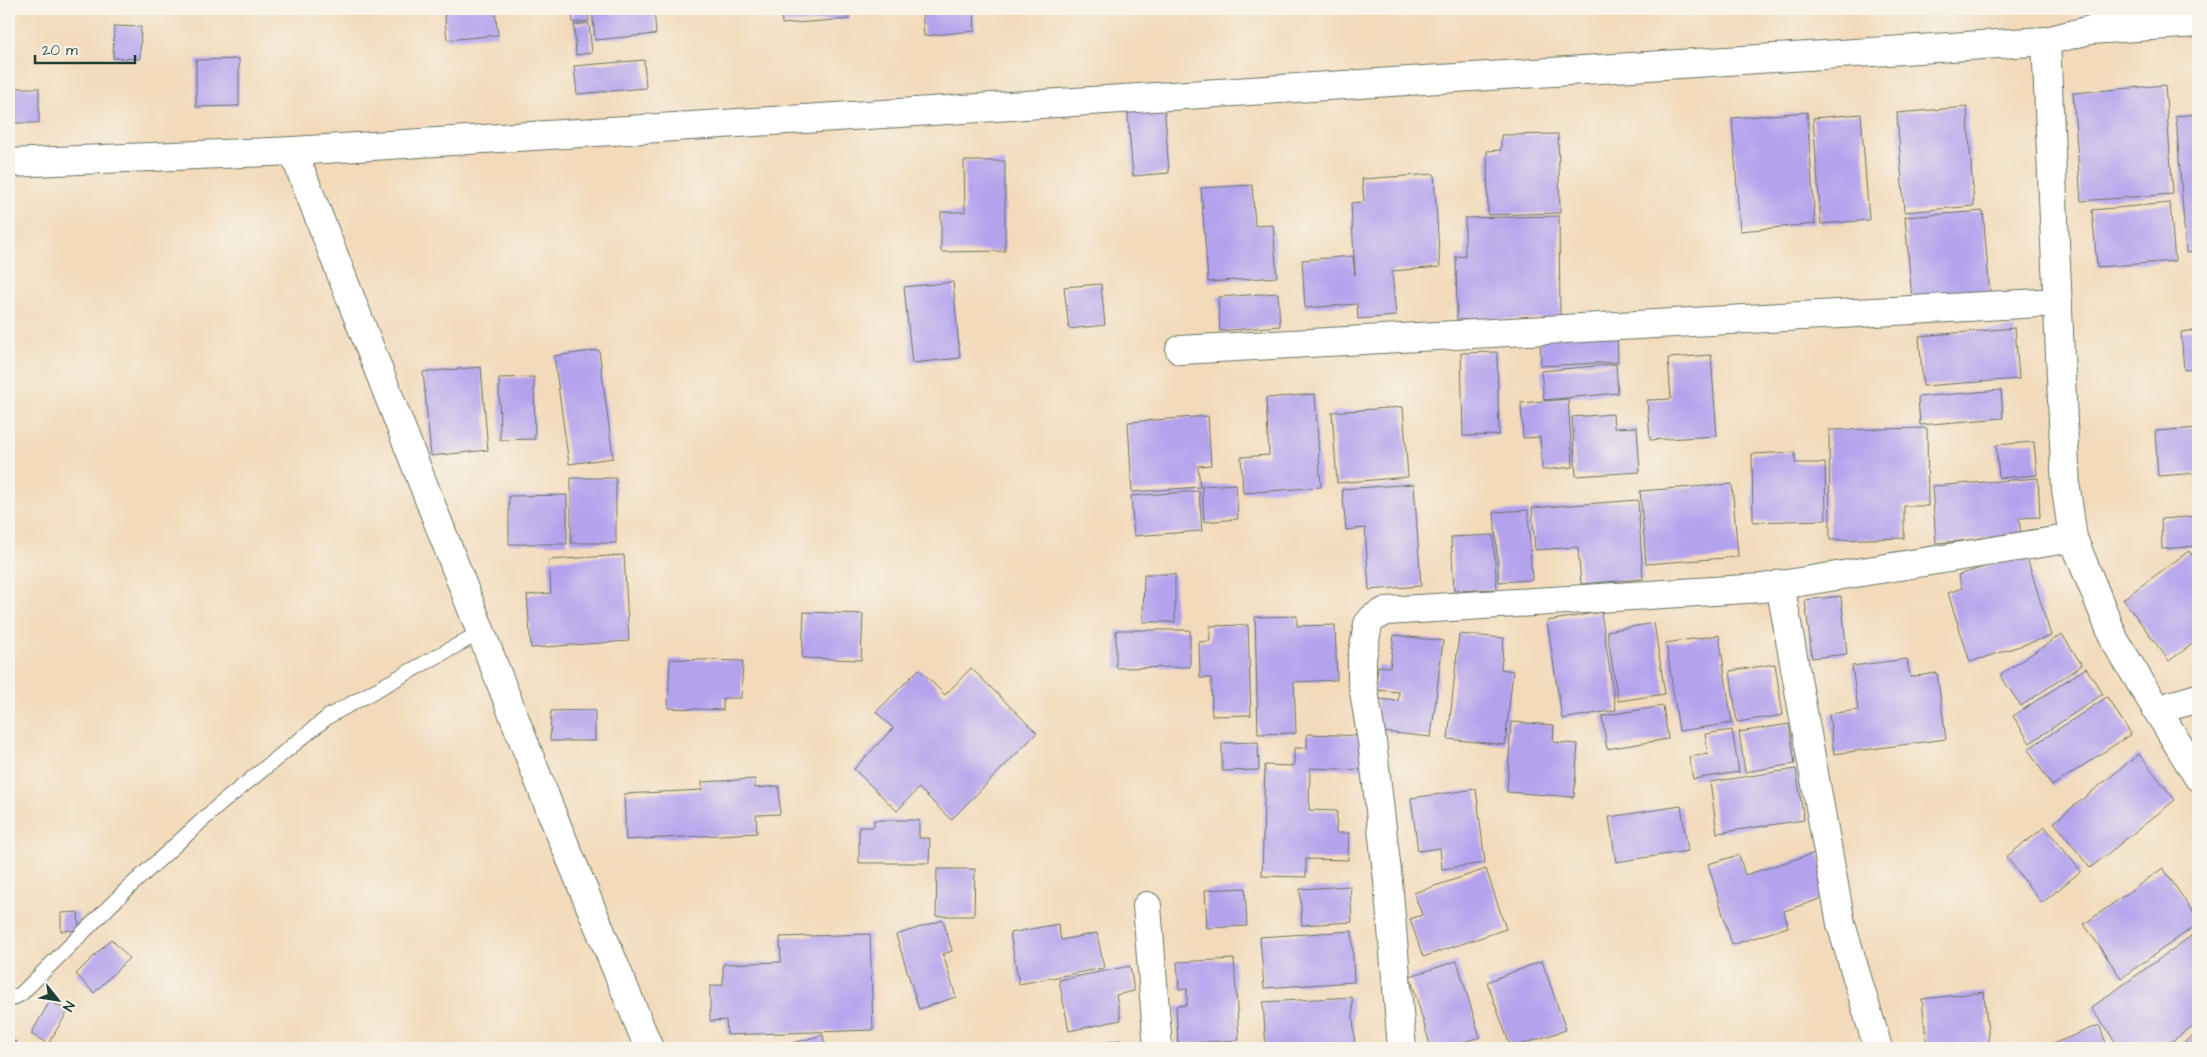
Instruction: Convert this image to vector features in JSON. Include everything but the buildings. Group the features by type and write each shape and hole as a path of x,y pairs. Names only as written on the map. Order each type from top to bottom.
{"street":[{"path":"9,163 293,151 2046,41 2089,19 2198,23"},
{"path":"2046,41 2066,489 2073,538 2115,641 2198,777"},
{"path":"293,151 550,808 648,1048"},
{"path":"1180,350 2058,302"},
{"path":"1402,1048 1388,881 1372,741 1362,679 1362,658 1368,624 1373,618 1386,611 1762,588 2073,538"},
{"path":"1780,584 1841,924 1878,1048"},
{"path":"2157,710 2198,698"},
{"path":"1147,906 1158,1048"}],"lane":[{"path":"9,1000 21,994 125,891 218,806 329,716 481,632"}]}
